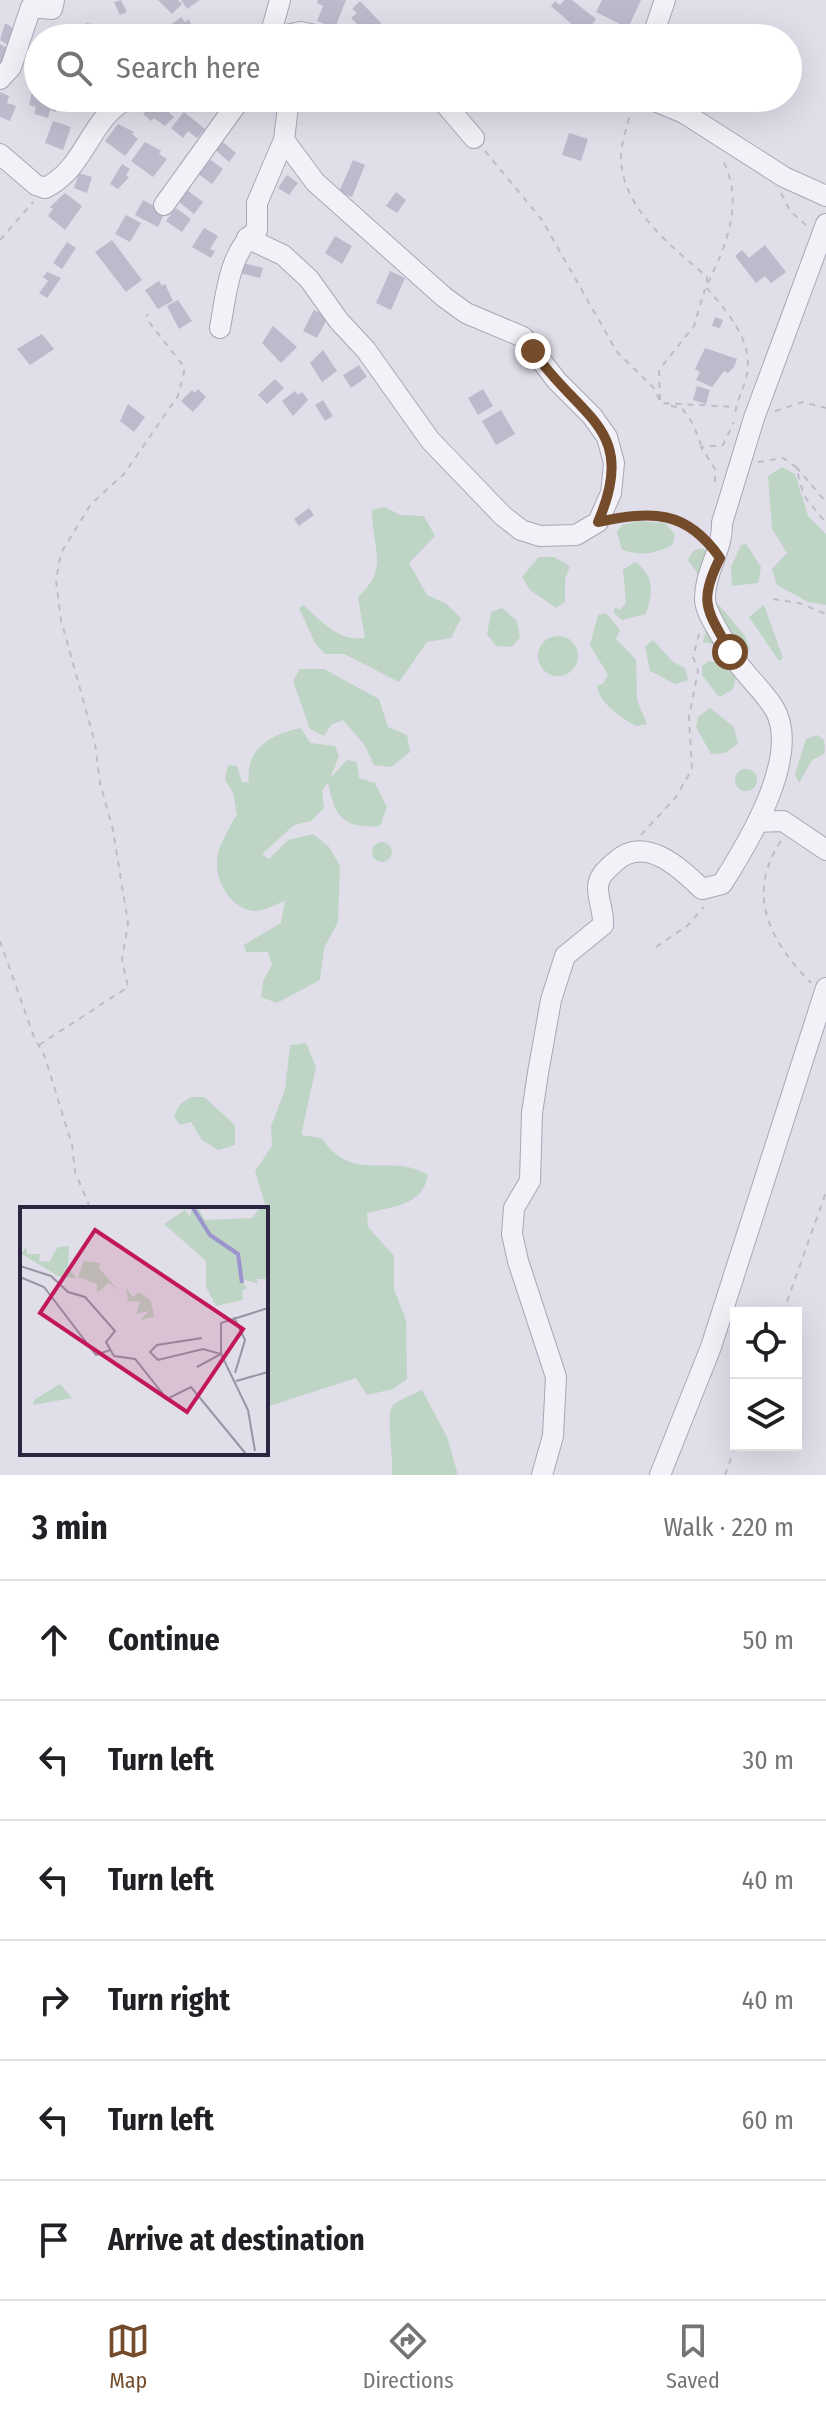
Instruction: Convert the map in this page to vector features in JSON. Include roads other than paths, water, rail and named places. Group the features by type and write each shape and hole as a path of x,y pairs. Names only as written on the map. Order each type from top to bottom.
{"street":[{"path":"25,24 31,7 52,9 54,0"},
{"path":"273,24 280,0"},
{"path":"657,24 665,0"},
{"path":"0,79 11,67 24,28"},
{"path":"0,154 36,185 45,188 69,174 102,120 112,112"},
{"path":"164,205 231,112"},
{"path":"220,328 230,273 247,238 257,230 257,203 284,140 287,112"},
{"path":"452,112 474,138"},
{"path":"682,112 784,177 826,196"},
{"path":"247,238 283,255 309,279 430,440 503,516 521,530 540,536 576,535 598,522 611,493 614,463 607,437 592,416 565,392 523,337 466,313 444,297 315,182 284,140"},
{"path":"542,1475 553,1436 556,1377 512,1234 514,1208 530,1181 533,1164 532,1113 556,985 565,956 603,925 598,887 603,873 621,856 642,851 661,856 702,889 722,884 758,822 782,757 783,731 774,708 749,681 730,652 705,602 708,582 722,541 722,523 739,465 817,226"},
{"path":"758,822 783,821 826,850"},
{"path":"660,1475 711,1347 825,992"}]}
